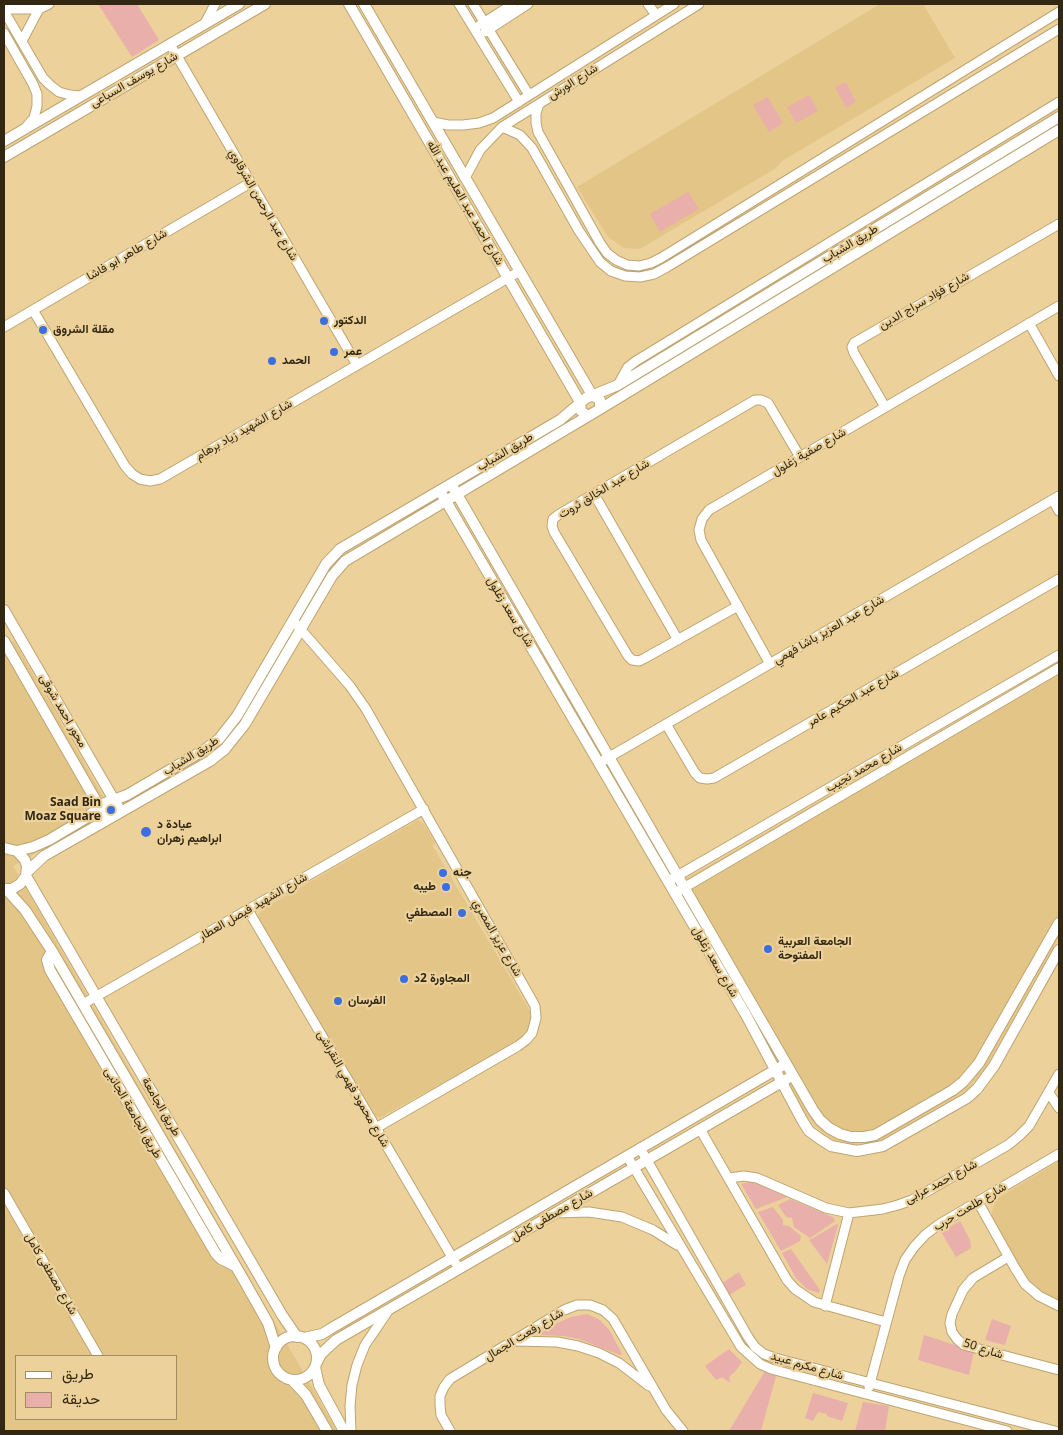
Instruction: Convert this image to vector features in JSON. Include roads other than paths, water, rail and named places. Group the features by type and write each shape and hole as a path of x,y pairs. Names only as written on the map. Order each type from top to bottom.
{"street":[{"path":"49,4 39,9 4,10 43,78 50,86 64,94 81,96"},
{"path":"205,23 215,4"},
{"name":"شارع يوسف السباعى","path":"4,140 239,4"},
{"name":"شارع يوسف السباعى","path":"4,157 265,4"},
{"name":"شارع احمد عبد العليم عبد الله","path":"349,4 580,402"},
{"name":"شارع احمد عبد العليم عبد الله","path":"364,4 592,395"},
{"path":"459,4 519,102"},
{"path":"473,4 529,95"},
{"path":"486,26 513,4"},
{"path":"476,32 528,4"},
{"path":"648,4 656,15"},
{"name":"شارع الورش","path":"432,122 463,125 479,123 493,118 674,4"},
{"name":"شارع الورش","path":"465,178 480,150 502,127 699,4"},
{"path":"22,41 39,9"},
{"path":"539,104 536,123 538,132 600,243 607,253 616,260 627,265 639,266 651,263 1059,12"},
{"path":"502,127 520,135 532,148 578,231 600,262 611,270 625,276 640,277 654,274 1059,29"},
{"path":"4,32 8,48 33,84 37,94 34,118 23,129 26,143"},
{"name":"شارع عبد الرحمن الشرقاوي","path":"170,44 357,365"},
{"path":"580,63 586,74"},
{"path":"37,94 45,92 50,86"},
{"path":"618,385 628,367 636,360 1059,102"},
{"path":"906,107 912,118"},
{"name":"طريق الشباب","path":"11,849 25,850 41,844 86,818 100,807 143,785 204,750 219,739 232,724 326,564 349,544 560,420 580,402 618,385 1059,117"},
{"name":"طريق الشباب","path":"5,889 16,887 44,856 210,761 232,742 245,724 332,576 345,561 600,409 1059,130"},
{"path":"855,138 861,149"},
{"name":"شارع طاهر ابو فاشا","path":"4,327 250,183"},
{"path":"744,206 750,216"},
{"name":"شارع فؤاد سراج الدين","path":"885,407 854,353 852,347 854,343 1059,224"},
{"name":"شارع الشهيد زياد برهام","path":"33,310 125,466 140,479 150,481 160,479 520,271"},
{"name":"شارع صفية زغلول","path":"770,664 701,540 699,530 702,519 709,510 1059,306"},
{"path":"1029,323 1059,376"},
{"path":"592,395 600,400 600,409"},
{"name":"شارع عبد الخالق ثروت","path":"738,606 639,661 632,660 554,532 552,526 553,519 756,400 761,400 768,404 800,457"},
{"path":"580,402 581,411 588,416"},
{"name":"شارع سعد زغلول","path":"451,484 813,1110 825,1124 840,1134 852,1137 864,1137 875,1134 958,1086 975,1068 1059,923"},
{"name":"شارع سعد زغلول","path":"440,491 675,893 776,1069 802,1120 810,1131 820,1139 831,1146 844,1149 870,1150 883,1146 967,1098 986,1078 1006,1046 1059,950"},
{"path":"594,494 678,640"},
{"path":"1056,498 1059,511"},
{"name":"شارع عبد العزيز باشا فهمي","path":"599,763 1056,498"},
{"name":"شارع عبد الحكيم عامر","path":"666,724 695,773 700,778 714,778 1059,579"},
{"name":"محور احمد شوقى","path":"4,610 121,812"},
{"name":"شارع عزيز المصري","path":"293,620 360,699 530,997 536,1018 532,1033 518,1046 376,1128"},
{"path":"4,640 16,632"},
{"name":"محور احمد شوقى","path":"4,640 6,652 107,820"},
{"path":"6,652 23,642"},
{"name":"شارع محمد نجيب","path":"668,882 1059,655"},
{"name":"شارع محمد نجيب","path":"675,893 1059,668"},
{"path":"831,787 838,797"},
{"name":"شارع الشهيد فيصل العطار","path":"83,1004 424,809"},
{"path":"4,839 11,849"},
{"name":"طريق الجامعة","path":"11,849 25,860 26,874 282,1315 300,1337"},
{"name":"طريق الجامعة","path":"5,889 25,910 52,951 268,1323 276,1348"},
{"name":"شارع محمود فهمي النقراشى","path":"248,910 459,1269"},
{"name":"طريق الجامعة الجانبى","path":"52,951 48,955 48,965 60,987 216,1254 221,1259 235,1266"},
{"path":"1008,1012 1020,1019"},
{"path":"994,1036 1000,1044 1006,1046"},
{"name":"شارع مصطفى كامل","path":"300,1337 322,1334 787,1063"},
{"name":"شارع احمد عرابى","path":"729,1178 744,1176 758,1178 826,1208 849,1213 883,1209 912,1200 1008,1145 1019,1136 1029,1126 1059,1074"},
{"name":"شارع مصطفى كامل","path":"316,1365 321,1354 336,1340 794,1075"},
{"path":"130,1084 143,1076"},
{"path":"762,1077 768,1084 768,1090"},
{"path":"1048,1093 1059,1108"},
{"path":"700,1129 788,1280 804,1296 825,1306 886,1322"},
{"name":"شارع مكرم عبيد","path":"640,1148 748,1337 764,1354 1054,1431"},
{"name":"شارع طلعت حرب","path":"867,1394 899,1276 905,1260 914,1247 938,1225 1059,1154"},
{"name":"شارع مكرم عبيد","path":"627,1156 741,1347 760,1364 771,1369 1007,1431"},
{"name":"شارع مصطفى كامل","path":"4,1193 97,1355"},
{"path":"978,1202 1025,1284 1039,1296 1059,1306"},
{"path":"555,1214 589,1212 622,1218 654,1230 681,1248"},
{"path":"825,1306 849,1213"},
{"name":"شارع 50","path":"1008,1257 980,1273 963,1290 952,1314 950,1323 952,1332 957,1340 964,1345 1059,1370"},
{"name":"شارع رفعت الجمال","path":"450,1431 441,1415 440,1405 440,1396 450,1379 564,1310 577,1305 590,1305 603,1310 613,1319 666,1410 683,1431"},
{"path":"351,1431 350,1406 352,1385 357,1365 365,1345 388,1310"},
{"path":"327,1431 306,1395 292,1380 284,1376 276,1368 274,1358 276,1348 283,1340 300,1337 313,1345 316,1351 319,1385 344,1431"},
{"path":"514,1341 557,1342 599,1353 619,1363 653,1389"},
{"path":"292,1380 306,1377 316,1365"}],"place":[{"name":"الدكتور","path":"324,321"},
{"name":"مقلة الشروق","path":"43,330"},
{"name":"عمر","path":"334,352"},
{"name":"الحمد","path":"272,361"},
{"name":"Saad Bin Moaz Square","path":"111,810"},
{"name":"عيادة د ابراهيم زهران","path":"146,832"},
{"name":"جنه","path":"443,873"},
{"name":"طيبه","path":"446,887"},
{"name":"المصطفي","path":"462,913"},
{"name":"الجامعة العربية المفتوحة","path":"768,949"},
{"name":"المجاورة 2د","path":"404,979"},
{"name":"الفرسان","path":"338,1001"}]}
